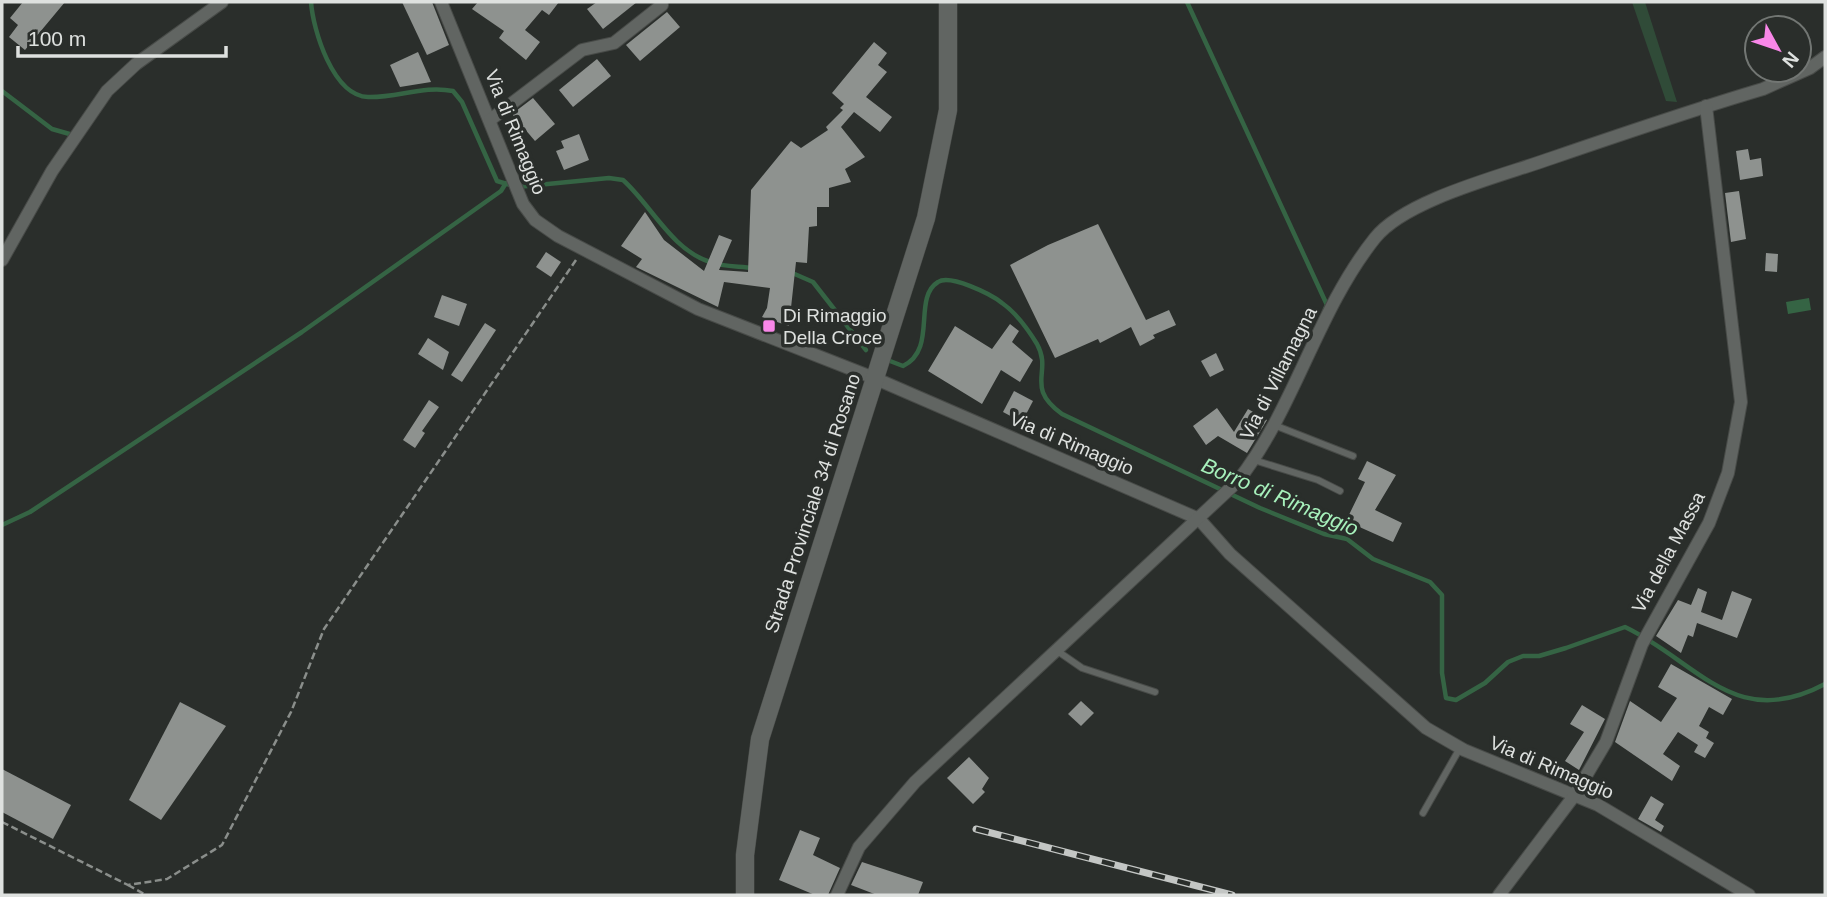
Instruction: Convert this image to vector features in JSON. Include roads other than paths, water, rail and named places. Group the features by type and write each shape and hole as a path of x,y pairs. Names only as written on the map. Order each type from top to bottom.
{"main road":[{"name":"Strada Provinciale 34 di Rosano","path":"745,895 746,843 760,739 926,218 941,154 950,84 948,2"}],"street":[{"path":"2,260 52,170 107,91 136,64 222,2"},
{"name":"Via di Rimaggio","path":"441,2 523,204 535,220 698,309 876,374 1199,519 1230,554 1407,714 1460,748 1598,805 1749,895"},
{"path":"490,120 582,50 614,43 662,5"},
{"name":"Via di Villamagna","path":"837,895 859,847 915,782 1237,482 1254,460 1274,425 1340,293 1376,237 1396,221 1446,193 1763,89 1810,68 1825,57"},
{"name":"Via della Massa","path":"1499,895 1574,796 1606,743 1642,644 1709,523 1728,473 1741,402 1706,106"}],"lane":[{"path":"1274,425 1353,456"},
{"path":"1254,460 1318,480 1340,491"},
{"path":"1056,650 1082,668 1155,692"},
{"path":"1423,813 1460,748"}],"waterway":[{"name":"Borro di Rimaggio","path":"311,2 316,29 327,60 345,86 356,94 368,97 432,90 453,91 462,102 497,181 517,187 609,178 623,180 684,248 696,256 720,265 753,268"},
{"path":"1187,2 1327,305 1325,309"},
{"path":"2,91 52,129 73,135"},
{"path":"2,525 30,512 302,332 501,191 506,183"},
{"name":"Borro di Rimaggio","path":"790,272 813,282 866,350"},
{"name":"Borro di Rimaggio","path":"890,361 903,366 920,348 926,299 938,282 944,280 961,283 997,299 1017,316 1037,344 1041,354 1044,395 1062,414 1260,508 1324,534 1347,539 1373,559 1430,582 1442,595 1442,673 1446,698 1456,700 1485,683 1508,662 1523,656 1539,656 1625,627 1651,641 1719,687 1741,696 1766,700 1794,697 1825,684"}],"railway":[{"path":"976,829 1232,895"}],"place":[{"name":"Di Rimaggio Della Croce","path":"769,326"}]}
